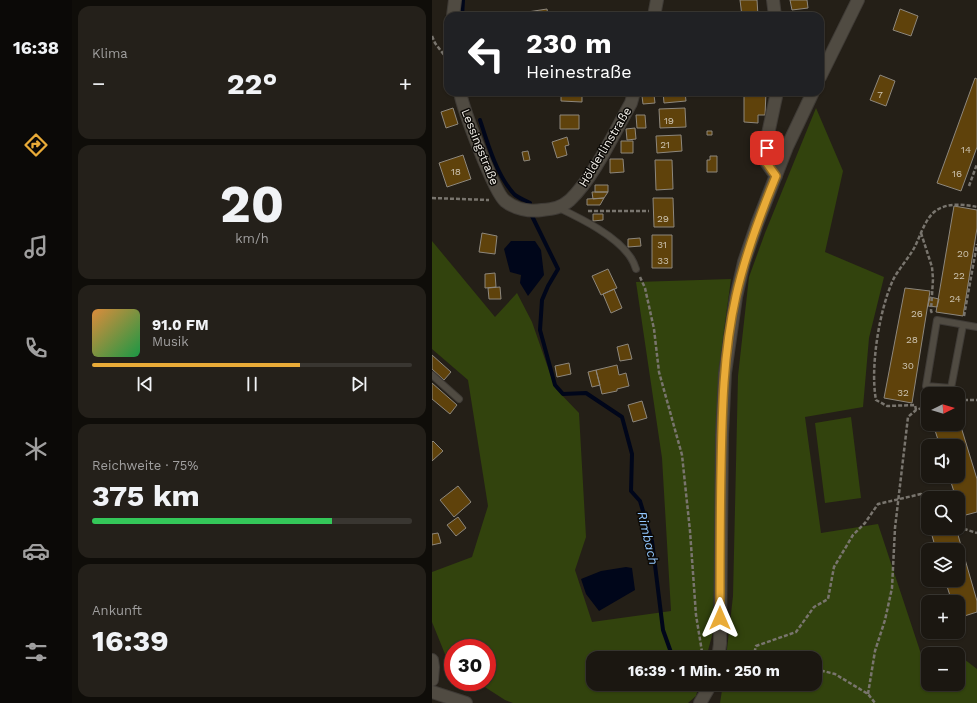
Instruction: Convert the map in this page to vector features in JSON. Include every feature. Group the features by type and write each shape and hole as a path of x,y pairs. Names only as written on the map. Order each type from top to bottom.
{"street":[{"path":"454,12 455,0"},
{"path":"655,12 657,0"},
{"path":"773,0 774,12"},
{"path":"824,68 858,0"},
{"name":"Lessingstraße","path":"461,96 466,114 494,184 504,200"},
{"name":"Hölderlinstraße","path":"564,210 569,201 590,174 631,103 633,96"},
{"path":"776,96 768,134 766,162 776,176"},
{"path":"719,651 722,435 725,373 730,333 744,262 757,224 787,147 811,96"},
{"path":"504,200 518,209 523,210 564,210"},
{"path":"432,660 432,680"},
{"path":"700,703 707,691"},
{"path":"432,692 466,703"}],"lane":[{"path":"564,210 618,242 631,258 636,270"},
{"path":"962,325 951,388 926,386 937,320 977,327"},
{"path":"432,376 459,399"}],"path":[{"path":"432,36 435,43 444,55"},
{"path":"969,186 977,164"},
{"path":"432,198 504,200"},
{"path":"916,410 915,405 887,406 876,400 874,388 875,351 884,303 893,279 914,249 921,232 934,212 949,204 977,207"},
{"path":"564,210 607,212 649,211"},
{"path":"921,232 932,267 933,279 931,311 937,320"},
{"path":"962,325 977,244"},
{"path":"636,270 645,288 654,329 659,372 682,455 690,531 696,615 702,651"},
{"path":"965,400 977,400"},
{"path":"868,694 875,651 885,620 892,588 895,528 908,417 916,410 921,408"},
{"path":"755,651 756,646 796,632 814,607 828,600 834,567 853,535 865,523 878,504 921,494"},
{"path":"965,529 977,533"},
{"path":"822,671 835,674 868,694 875,703"}],"green space":[{"path":"816,108 843,171 825,252 884,277 869,338 863,407 805,417 821,533 878,524 921,654 921,691 965,691 965,660 977,669 977,703 720,703 722,691 822,691 822,651 727,651 733,596 738,376 749,277 765,233"},
{"path":"432,241 495,317 517,293 532,322 555,388 579,413 586,537 575,570 592,622 671,611 662,458 636,282 731,279 719,368 713,632 708,651 586,651 586,691 697,691 696,696 688,703 513,703 491,691 496,691 496,639 444,639 444,652 432,622 432,572 472,557 488,506 468,380 432,349"},
{"path":"851,417 861,498 825,503 815,423"}],"water":[{"path":"511,241 535,241 541,250 544,275 528,296 520,283 521,275 510,272 504,249"},
{"path":"626,567 632,568 635,590 599,611 586,594 581,579 601,571"}],"building":[{"path":"740,0 757,0 758,12 742,12"},
{"path":"790,0 807,0 808,8 792,10"},
{"path":"547,9 547,12 528,12"},
{"path":"900,9 918,16 911,36 893,30"},
{"path":"880,75 895,81 886,106 870,100"},
{"path":"975,78 977,79 977,147 961,191 937,183"},
{"path":"561,96 582,96 582,102 561,101"},
{"path":"642,96 654,96 655,103 643,104"},
{"path":"663,96 685,96 686,101 664,103"},
{"path":"744,96 766,96 765,115 758,115 758,123 744,122"},
{"path":"453,108 458,124 446,128 441,112"},
{"path":"685,108 686,127 660,128 659,109"},
{"path":"560,115 579,115 579,129 560,129"},
{"path":"636,115 645,115 646,128 637,128"},
{"path":"635,128 636,139 627,140 626,129"},
{"path":"707,131 712,131 712,135 707,135"},
{"path":"681,135 682,151 657,153 656,136"},
{"path":"567,137 569,145 565,146 567,155 557,158 552,142"},
{"path":"621,141 633,141 633,153 621,153"},
{"path":"528,151 530,160 524,161 522,152"},
{"path":"463,155 471,179 447,187 439,163"},
{"path":"710,156 717,156 717,172 707,172 707,160 710,160"},
{"path":"610,159 623,159 624,172 610,173"},
{"path":"655,160 672,160 673,189 656,190"},
{"path":"595,185 608,185 608,192 595,192"},
{"path":"592,192 608,192 604,198 593,199"},
{"path":"604,198 600,205 587,205 587,199"},
{"path":"653,198 673,198 674,227 654,227"},
{"path":"954,206 977,210 977,228 963,316 936,312"},
{"path":"593,214 603,214 603,220 593,221"},
{"path":"482,233 497,236 495,254 479,252"},
{"path":"652,235 672,235 672,268 652,268"},
{"path":"640,238 641,246 628,247 628,239"},
{"path":"608,269 617,288 601,295 592,276"},
{"path":"495,273 496,287 485,288 485,274"},
{"path":"500,287 501,299 489,299 488,288"},
{"path":"905,288 930,291 912,403 884,398"},
{"path":"614,289 622,308 611,313 603,294"},
{"path":"930,297 939,299 937,307 928,306"},
{"path":"628,344 632,359 620,361 617,347"},
{"path":"432,355 451,372 444,380 432,369"},
{"path":"569,363 571,374 557,377 555,366"},
{"path":"617,365 619,375 626,373 629,386 617,389 617,391 602,394 596,370"},
{"path":"596,370 600,385 592,387 588,372"},
{"path":"432,383 457,405 450,414 432,399"},
{"path":"642,401 647,418 633,422 628,405"},
{"path":"935,431 962,431 965,439 938,439"},
{"path":"965,440 977,479 977,512 965,515 965,491 954,491 951,483 965,483"},
{"path":"433,441 443,451 432,461 432,442"},
{"path":"458,486 471,502 454,517 440,500"},
{"path":"458,517 466,528 456,536 447,525"},
{"path":"438,533 441,543 432,545 432,534"},
{"path":"932,535 958,535 960,543 934,543"},
{"path":"965,559 977,601 977,612 965,616 965,595 950,595 947,587 965,587"}],"waterway":[{"name":"Rimbach","path":"462,12 463,0"},
{"name":"Rimbach","path":"480,120 493,158 502,178 514,194 530,203"},
{"name":"Rimbach","path":"531,214 558,269 542,300 540,330 555,385 563,394 586,393 622,417 632,454 631,491 640,501 652,541 663,630 670,651"}],"route":[{"path":"720,618 722,435 725,373 736,297 744,262 776,176 766,162 767,148"}]}
